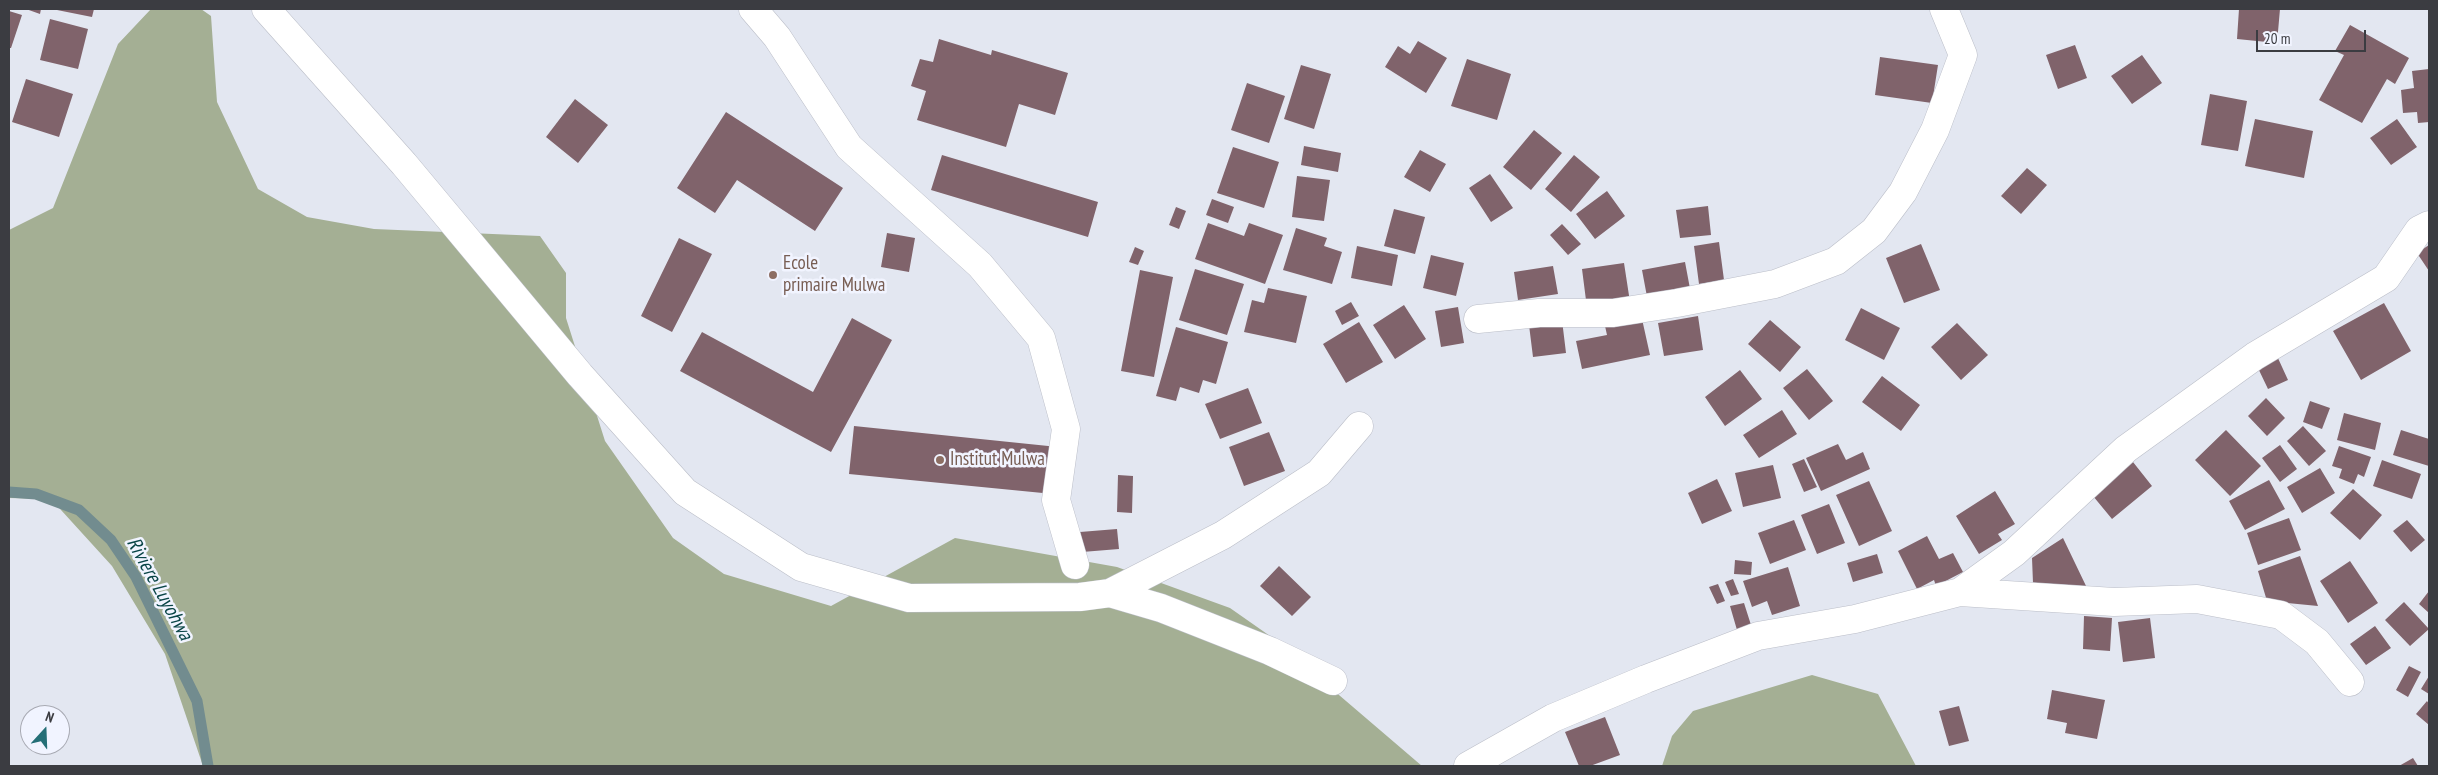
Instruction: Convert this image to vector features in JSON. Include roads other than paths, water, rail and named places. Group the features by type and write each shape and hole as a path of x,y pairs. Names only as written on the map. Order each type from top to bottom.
{"street":[{"path":"266,9 404,164 580,375 685,492 801,567 909,598 1080,597 1110,593 1223,535 1319,473 1359,426"},
{"path":"753,9 777,37 849,147 980,265 1041,338 1066,429 1056,500 1075,565"},
{"path":"1478,319 1539,313 1614,312 1668,304 1776,284 1836,261 1874,231 1903,192 1935,130 1963,56 1944,9"},
{"path":"1960,592 2014,553 2126,449 2255,356 2386,278 2419,230 2429,224"},
{"path":"1468,766 1553,718 1646,679 1758,636 1855,619 1960,592 2114,602 2197,599 2281,615 2317,642 2350,682"},
{"path":"1110,593 1161,608 1270,651 1333,681"}],"waterway":[{"name":"Riviere Luyohwa","path":"9,492 36,494 79,510 111,540 136,577 197,701 208,766"}],"place":[{"name":"Ecole primaire Mulwa","path":"773,275"},
{"name":"Institut Mulwa","path":"940,460"}]}
